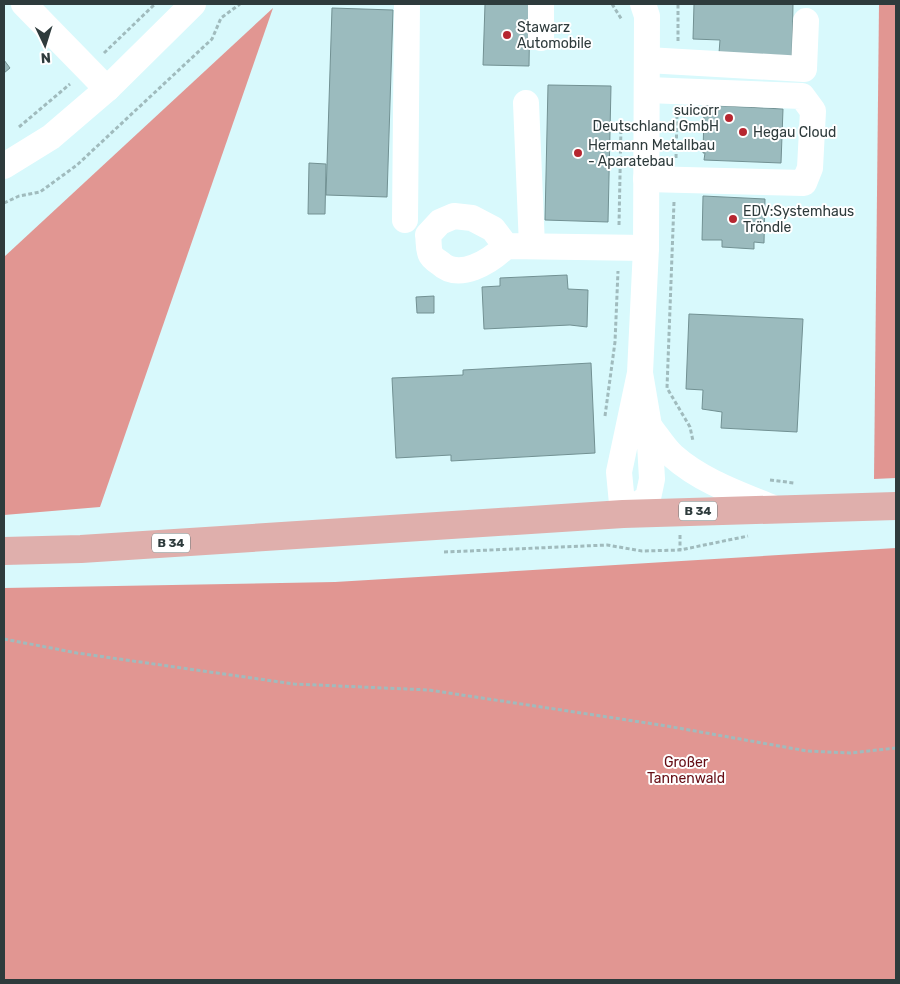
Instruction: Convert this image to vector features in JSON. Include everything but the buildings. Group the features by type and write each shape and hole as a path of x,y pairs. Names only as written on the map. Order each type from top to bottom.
{"main road":[{"name":"B 34","path":"4,551 81,549 623,514 773,508 896,506"}],"street":[{"path":"24,4 107,89"},
{"path":"4,166 51,137 107,89 193,4"},
{"path":"405,220 407,4"},
{"path":"541,4 541,38"},
{"path":"640,373 649,426 652,479 648,498 623,514 619,472 640,373 646,248 647,16 643,4"},
{"path":"647,60 804,69 806,21"},
{"path":"646,179 804,184 810,168 813,110 802,96 647,90"},
{"path":"526,103 532,246"},
{"path":"506,246 646,248"},
{"path":"649,426 672,456 687,466 716,484 773,508"}],"path":[{"path":"4,203 19,196 40,192 77,165 212,39 221,18 240,4"},
{"path":"672,397 690,428 695,450 687,466"},
{"path":"761,479 800,484"},
{"path":"439,552 607,545 642,551 680,550 752,535"},
{"path":"4,639 77,653 294,684 429,690 668,726 807,751 850,753 896,748"}],"green space":[{"path":"879,4 896,4 896,478 874,479"},
{"path":"273,8 100,507 4,515 4,257"},
{"name":"Großer Tannenwald","path":"896,548 896,980 4,980 4,588 335,582"}],"place":[{"name":"Stawarz Automobile","path":"507,35"},
{"name":"suicorr Deutschland GmbH","path":"729,118"},
{"name":"Hegau Cloud","path":"743,132"},
{"name":"Hermann Metallbau - Aparatebau","path":"578,153"},
{"name":"EDV:Systemhaus Tröndle","path":"733,219"}]}
